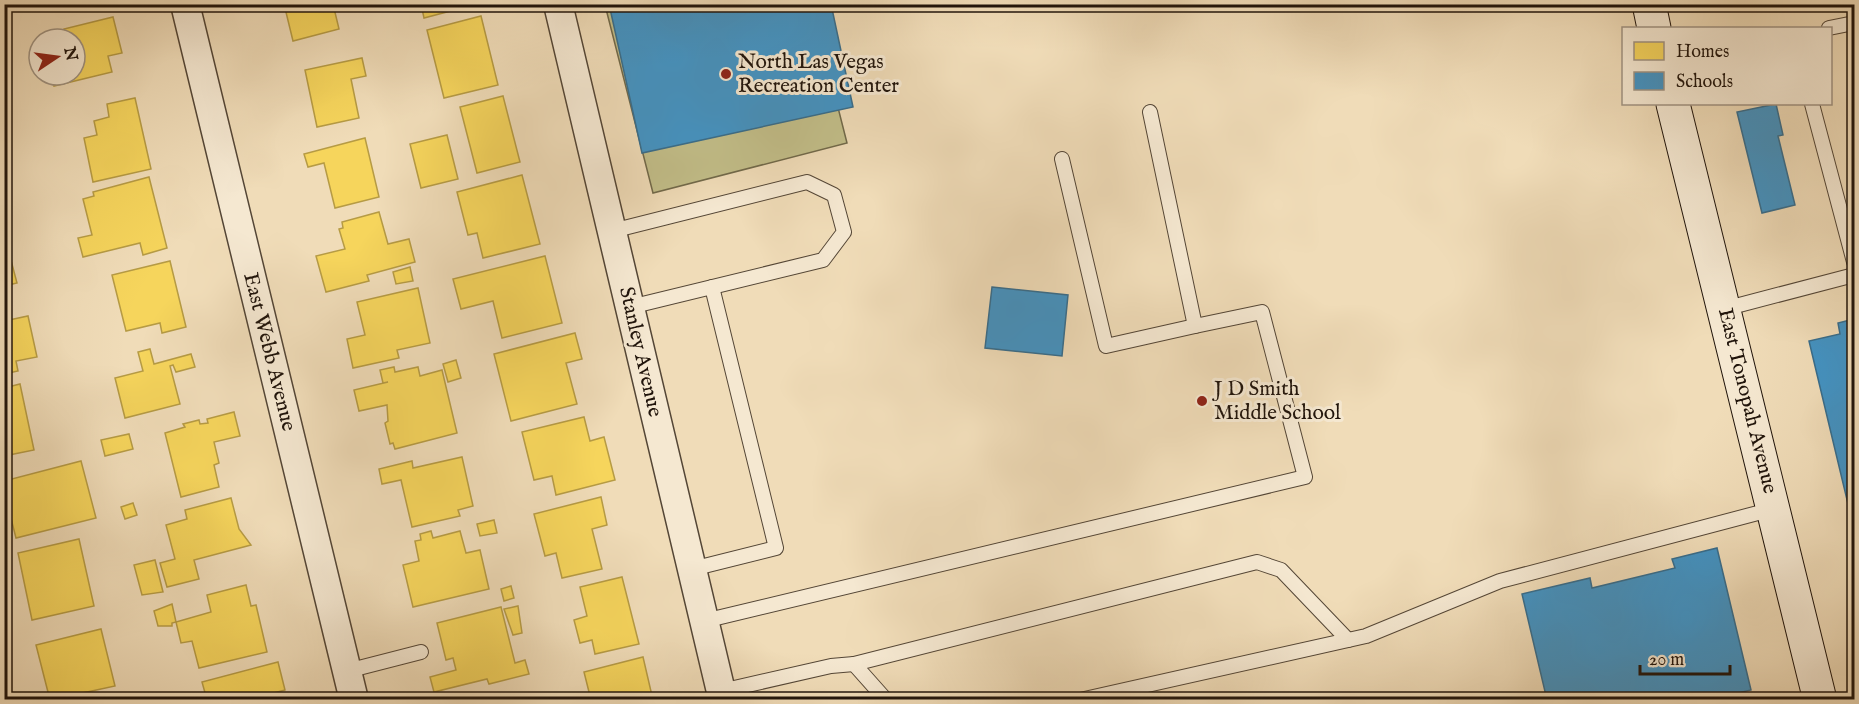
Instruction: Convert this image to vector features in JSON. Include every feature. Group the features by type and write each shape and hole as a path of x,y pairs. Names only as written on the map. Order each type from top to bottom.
{"street":[{"name":"East Webb Avenue","path":"185,4 354,699"},
{"name":"Stanley Avenue","path":"558,4 722,695"},
{"path":"1648,4 1654,27"},
{"name":"East Tonopah Avenue","path":"1672,105 1820,699"}],"lane":[{"path":"1832,27 1854,23"},
{"path":"1812,105 1854,262"},
{"path":"1150,112 1195,327"},
{"path":"704,621 1305,477 1262,312 1107,346 1062,159"},
{"path":"612,231 807,182 834,195 844,232 823,260 630,307"},
{"path":"1724,309 1854,275"},
{"path":"692,569 776,548 712,287"},
{"path":"1080,699 1366,636 1500,581 1773,509"},
{"path":"722,695 831,666 854,664 1257,562 1281,570 1348,640"},
{"path":"347,670 421,652"},
{"path":"854,664 886,699"}],"path":[{"path":"1737,699 1748,695 1749,699"}],"shaded area":[{"name":"North Las Vegas Recreation Center","path":"605,5 812,5 847,143 653,193"}],"building: Homes":[{"path":"284,4 333,4 339,29 293,41"},
{"path":"421,4 477,4 424,18"},
{"path":"481,16 498,85 444,98 427,30"},
{"path":"113,17 122,53 108,56 112,72 87,78 87,27 72,27"},
{"path":"362,58 366,76 351,79 359,118 317,127 305,70"},
{"path":"503,96 520,162 477,173 460,107"},
{"path":"135,98 151,169 93,182 84,138 97,135 94,121 109,117 107,104"},
{"path":"447,135 458,179 421,188 410,144"},
{"path":"365,138 379,197 335,208 324,163 308,167 304,154"},
{"path":"4,173 9,191 4,192"},
{"path":"522,175 540,244 483,258 477,233 468,235 457,192"},
{"path":"149,177 167,248 143,255 140,243 83,257 78,238 92,235 83,199 94,196 93,192"},
{"path":"379,212 388,244 409,239 415,262 367,275 369,281 326,292 316,256 345,249 339,229 343,228 342,222"},
{"path":"4,234 17,283 4,286"},
{"path":"545,256 562,323 502,338 493,301 461,309 453,279"},
{"path":"170,261 186,327 162,333 160,323 126,331 112,275"},
{"path":"410,267 413,281 396,284 393,272"},
{"path":"418,288 430,343 397,350 399,358 353,368 347,339 365,335 357,302"},
{"path":"28,316 37,357 16,361 18,371 4,374 4,321"},
{"path":"575,333 582,359 566,363 577,404 511,421 494,354"},
{"path":"150,349 154,364 191,354 195,367 176,372 173,365 170,366 180,404 125,418 115,378 143,371 138,352"},
{"path":"456,360 461,378 448,382 443,364"},
{"path":"394,367 395,372 418,367 420,376 442,370 457,433 395,449 393,443 390,444 385,423 388,421 387,405 359,411 354,390 388,382 383,383 380,370"},
{"path":"20,384 34,450 4,456 4,388"},
{"path":"234,412 240,436 214,442 219,463 214,465 219,487 181,497 165,433 185,427 183,424 199,420 200,424 208,423 207,419"},
{"path":"584,417 590,441 604,437 615,480 556,495 552,476 534,480 522,432"},
{"path":"129,434 133,449 105,456 101,440"},
{"path":"462,457 473,506 458,510 460,516 412,527 401,480 382,484 379,469 412,461 413,468"},
{"path":"81,461 96,518 16,538 4,491 4,481"},
{"path":"601,497 607,525 592,529 602,569 562,578 556,553 545,556 534,514"},
{"path":"231,498 239,529 251,545 194,560 199,579 167,587 160,563 175,559 166,525 187,519 185,510"},
{"path":"133,503 137,515 125,519 121,507"},
{"path":"494,520 497,533 480,536 477,524"},
{"path":"431,531 433,538 460,531 466,553 480,550 489,589 413,607 403,565 419,561 415,541 421,540 420,534"},
{"path":"79,539 94,606 32,620 18,553"},
{"path":"155,560 163,592 142,595 134,565"},
{"path":"622,577 639,644 595,654 592,640 580,643 574,620 587,616 580,587"},
{"path":"246,585 251,606 256,605 267,652 199,668 192,641 181,643 176,622 211,612 207,595"},
{"path":"511,586 514,598 504,601 501,589"},
{"path":"172,604 176,622 172,623 172,626 158,626 154,611"},
{"path":"518,606 522,633 513,635 504,609"},
{"path":"501,607 515,663 525,660 529,674 489,684 487,679 434,692 430,677 456,670 453,658 446,660 437,623"},
{"path":"101,629 115,686 50,700 36,645"},
{"path":"643,657 653,700 591,700 584,672"},
{"path":"278,662 285,690 270,694 272,700 207,700 202,682"},
{"path":"504,695 505,700 486,700"}],"building: Schools":[{"name":"North Las Vegas Recreation Center","path":"609,4 831,4 853,107 642,153"},
{"path":"1776,105 1783,135 1778,136 1795,205 1762,213 1737,112"},
{"path":"992,287 1068,295 1062,356 985,348"},
{"path":"1854,319 1854,529 1809,341 1840,334 1838,323"},
{"path":"1717,548 1751,690 1729,695 1730,700 1547,700 1522,594 1590,578 1592,588 1675,568 1672,559"}],"place":[{"name":"North Las Vegas Recreation Center","path":"726,74"},
{"name":"J D Smith Middle School","path":"1202,401"}]}
